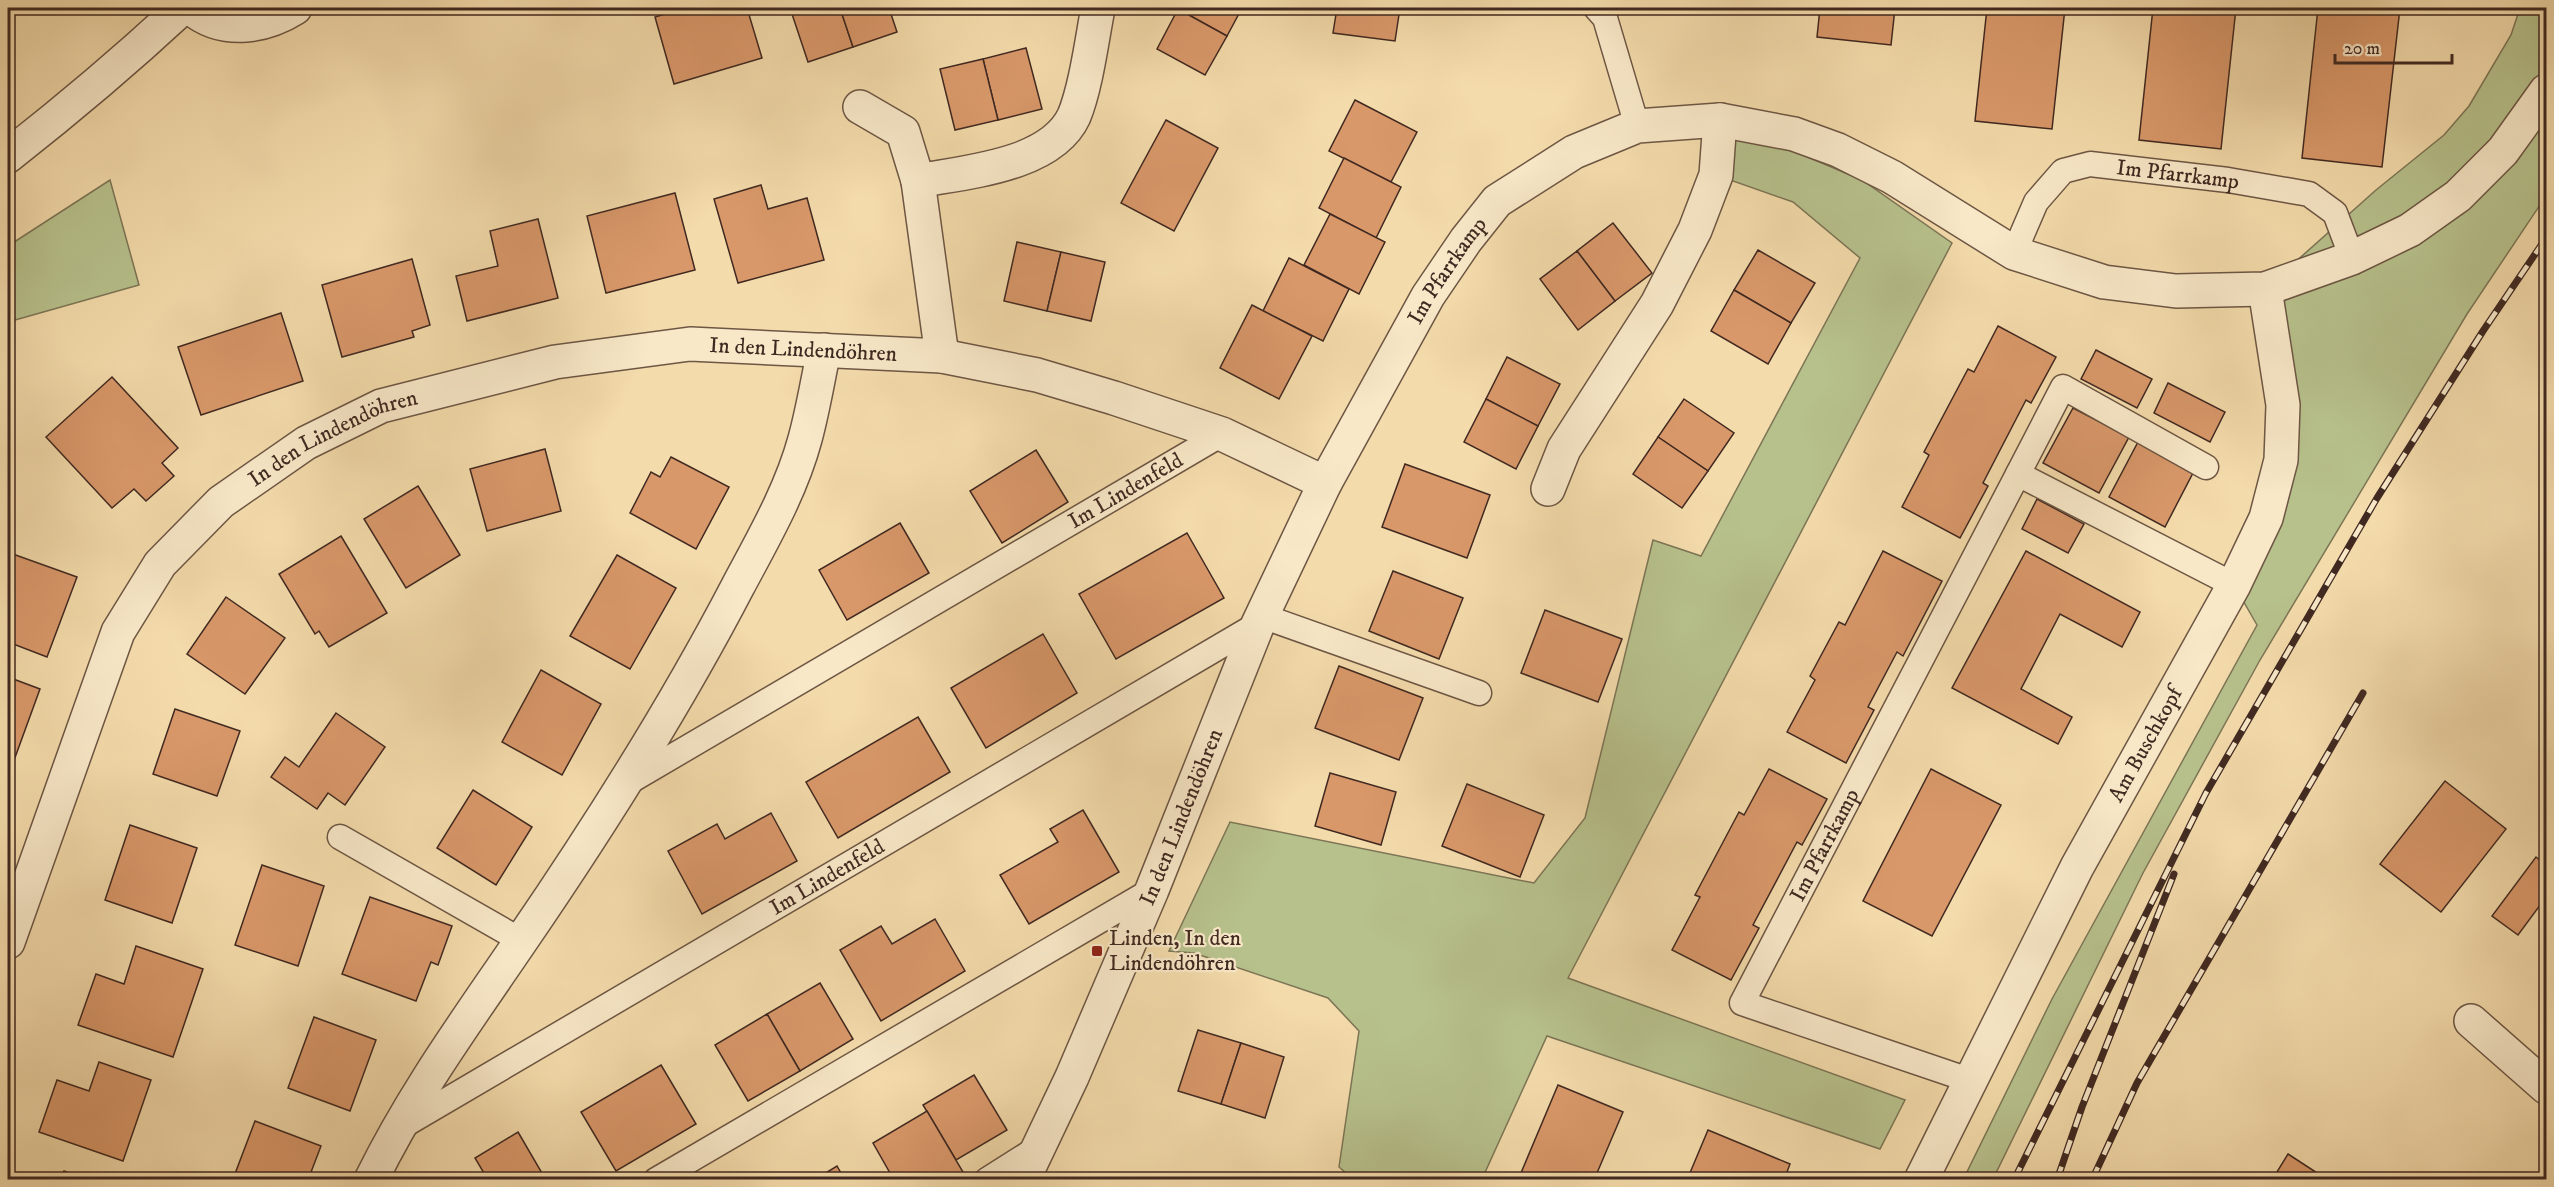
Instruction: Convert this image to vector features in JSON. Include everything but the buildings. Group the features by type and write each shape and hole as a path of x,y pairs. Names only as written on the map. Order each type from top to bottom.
{"street":[{"path":"8,156 75,103 182,8"},
{"path":"191,8 221,23 249,26 276,20 295,8"},
{"path":"918,182 1024,159 1053,141 1073,117 1087,66 1098,8"},
{"name":"Im Pfarrkamp","path":"1325,483 1428,296 1466,240 1497,201 1574,152 1637,126 1720,120 1794,134 1838,150 1892,177 2014,253 2104,282 2176,291 2265,289 2352,258 2410,230 2458,196 2503,151 2547,92"},
{"path":"860,107 903,132 918,182 942,356"},
{"path":"1548,489 1564,449 1656,304 1695,230 1716,175 1720,120"},
{"name":"Am Buschkopf","path":"1921,1179 2077,867 2234,585 2266,518 2281,460 2283,405 2265,289"},
{"name":"In den Lindendöhren","path":"8,942 118,632 160,564 221,502 306,443 381,406 555,362 690,344 942,356 1037,375 1222,434 1325,483 1260,620 1152,890 1023,1179"},
{"name":"Im Lindenfeld","path":"371,1179 395,1130 446,1048 522,941 624,784 719,623 777,512 805,440 824,350"},
{"path":"2471,1021 2547,1087"}],"lane":[{"path":"1596,8 1605,18 1637,126"},
{"name":"Im Pfarrkamp","path":"2014,253 2036,202 2063,171 2090,164 2228,180 2309,194 2335,213 2352,258"},
{"name":"Im Pfarrkamp","path":"1969,1080 1742,1003 2063,387 2206,467"},
{"name":"Im Lindenfeld","path":"624,784 1222,434"},
{"path":"2018,474 2234,585"},
{"path":"1260,620 1479,693"},
{"name":"Im Lindenfeld","path":"395,1130 1260,620"},
{"path":"340,837 522,941"},
{"path":"656,1179 1152,890"},
{"path":"987,1179 1039,1147"}],"green space":[{"path":"2520,8 2546,8 2546,196 2467,314 2260,660 2143,873 1993,1179 1963,1180 2052,999 2257,625 2234,585 2280,462 2265,289 2376,190 2444,135 2469,106 2511,35"},
{"path":"1720,120 1862,180 1952,243 1568,978 1905,1100 1880,1149 1547,1036 1482,1179 1353,1179 1339,1167 1359,1031 1328,998 1194,953 1169,951 1230,822 1534,883 1585,818 1653,540 1701,556 1860,258 1793,202 1716,175"},
{"path":"110,180 139,285 8,322 8,246"}],"railway":[{"path":"2014,1180 2206,793 2377,498 2483,331 2546,238"},
{"path":"2092,1180 2137,1083 2363,693"},
{"path":"2057,1180 2082,1107 2174,874"}],"place":[{"name":"Linden, In den Lindendöhren","path":"1097,951"}]}
